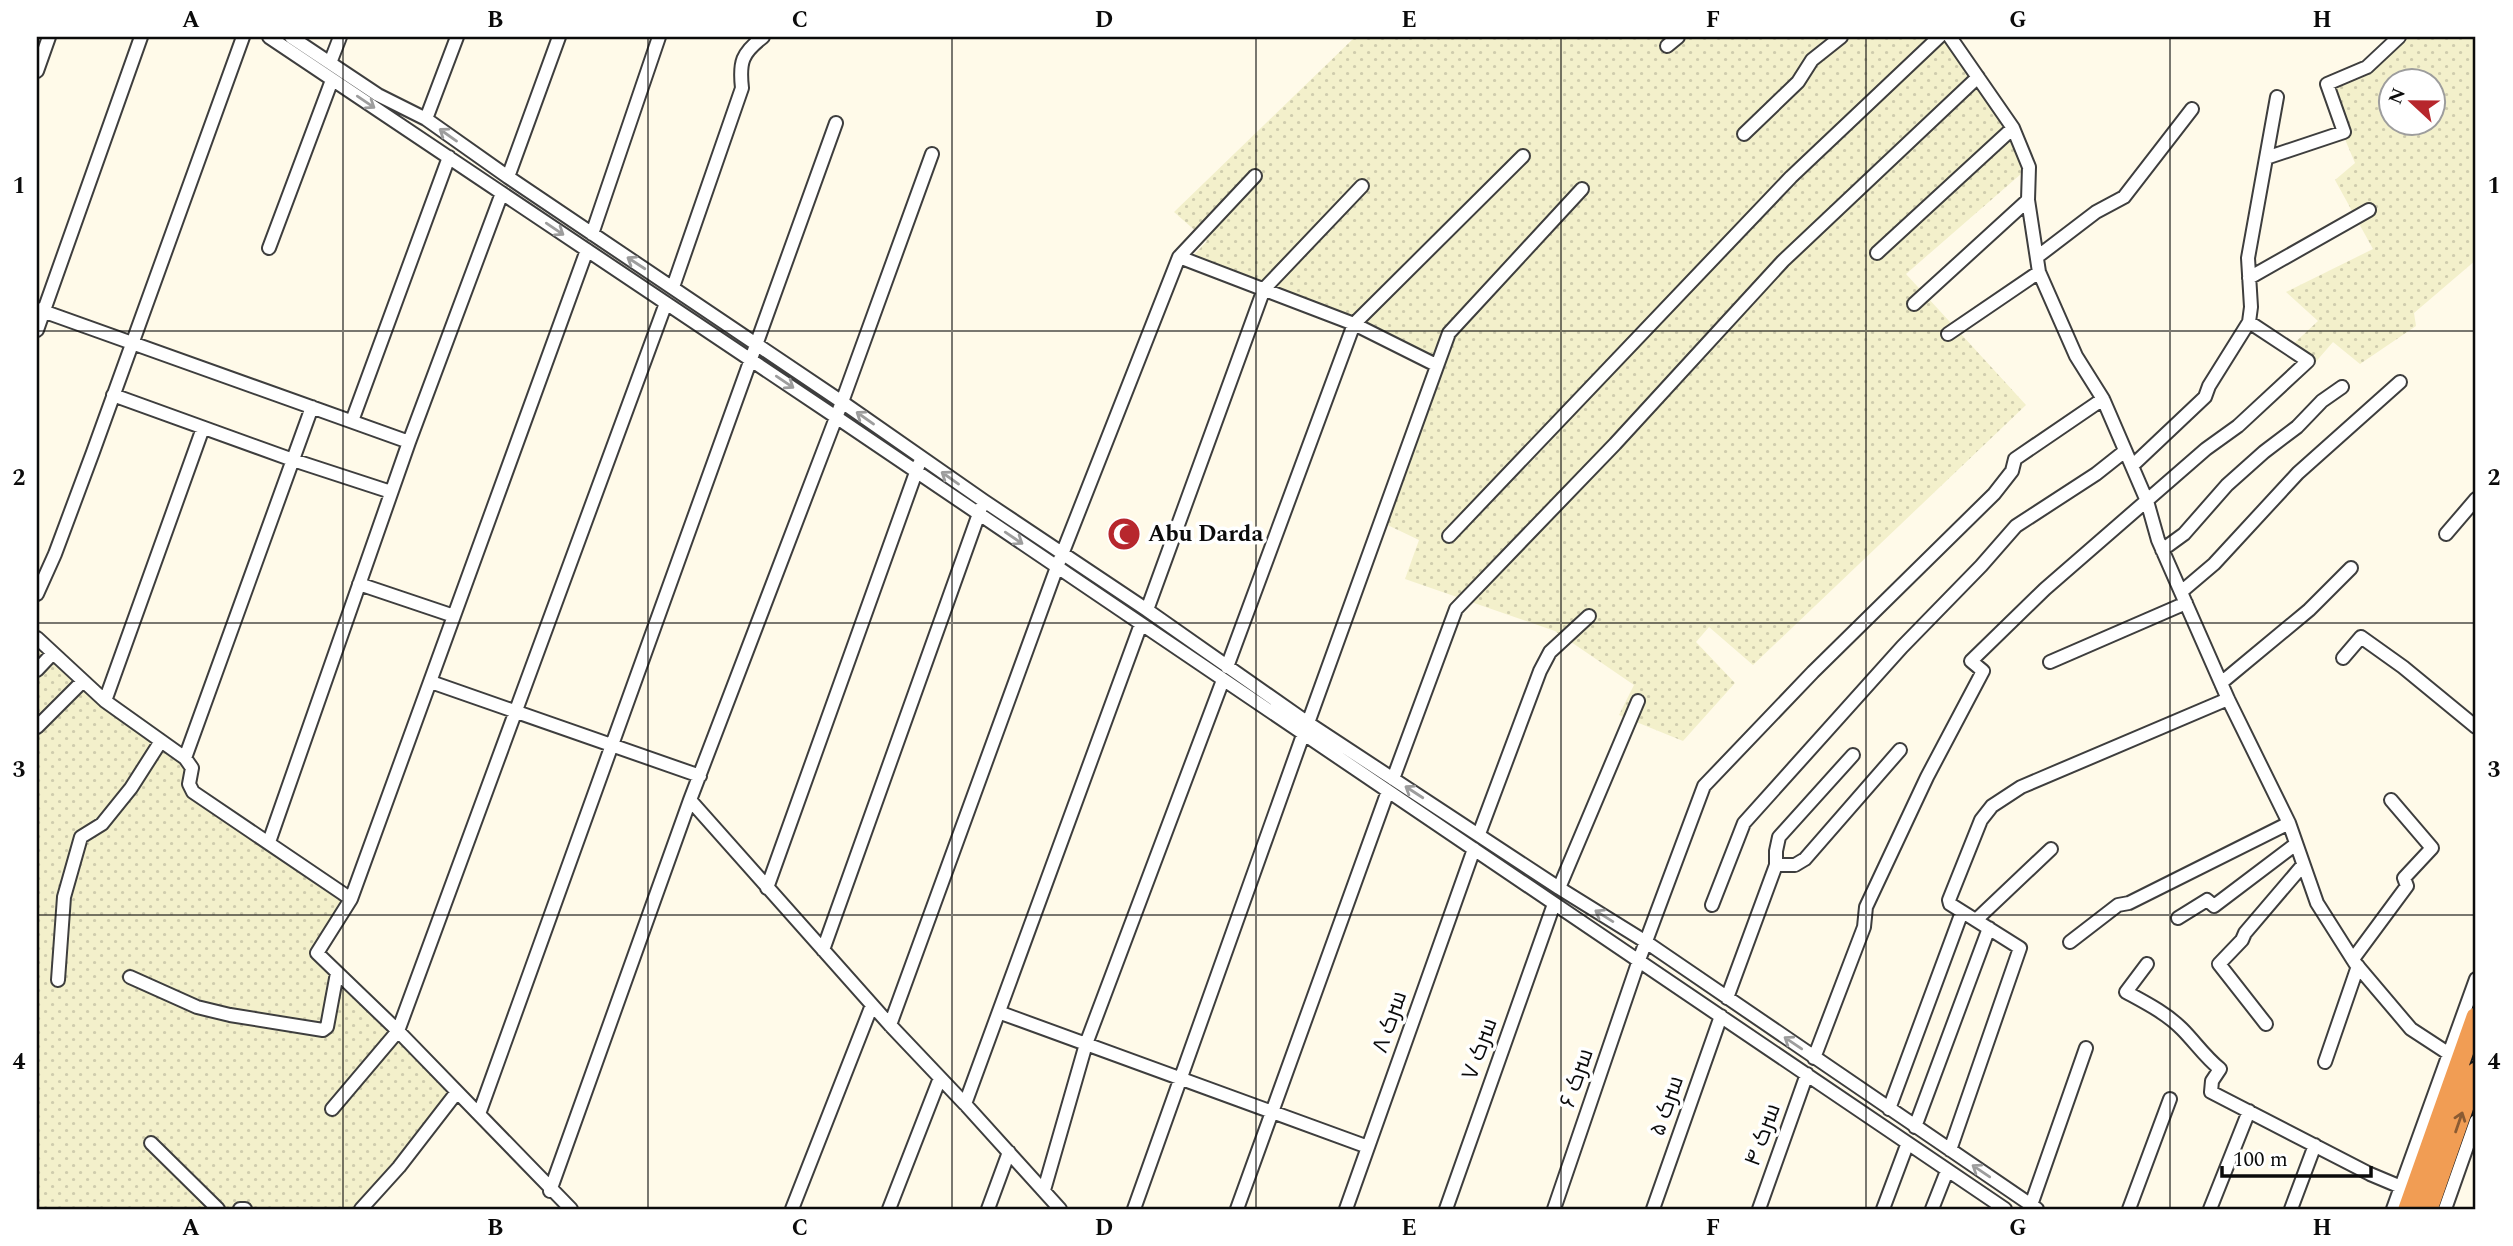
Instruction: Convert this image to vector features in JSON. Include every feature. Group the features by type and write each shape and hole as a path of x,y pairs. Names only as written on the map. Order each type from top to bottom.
{"highway":[{"path":"2408,1209 2476,1017"},
{"path":"2428,1209 2462,1062"}],"street":[{"path":"37,71 49,37"},
{"path":"37,330 40,310 141,37"},
{"path":"37,594 60,541 243,37"},
{"path":"269,37 916,471 981,508 1060,561 1142,624 1225,673 1306,729 1388,791 2005,1209"},
{"path":"291,37 377,95 426,119 842,402 921,457 981,508"},
{"path":"330,63 340,37"},
{"path":"426,119 457,37"},
{"path":"508,177 559,37"},
{"path":"592,234 659,37"},
{"path":"673,287 742,88 740,70 744,56 751,46 763,37"},
{"path":"1667,46 1678,37"},
{"path":"1744,134 1798,82 1812,60 1841,37"},
{"path":"1450,536 1791,177 1939,37"},
{"path":"1950,37 2013,128 2029,167 2028,200 2039,272 2076,356 2103,399 2147,501 2162,550 2228,699 2289,823 2318,903 2355,962 2411,1029 2462,1062"},
{"path":"2266,159 2344,132 2327,85 2367,67 2399,37"},
{"path":"1393,779 1456,609 1615,444 1783,261 1978,77"},
{"path":"269,248 332,80"},
{"path":"2132,466 2206,397 2209,386 2249,322 2248,258 2277,97"},
{"path":"2037,257 2096,212 2124,197 2192,109"},
{"path":"480,1114 835,123"},
{"path":"1877,253 2013,128"},
{"path":"551,1191 690,800 842,402 932,154"},
{"path":"1044,1189 1086,1044 1354,324 1523,156"},
{"path":"352,421 449,158"},
{"path":"890,1026 1060,561 1180,257 1255,176"},
{"path":"1147,610 1264,289 1362,186"},
{"path":"1134,1209 1449,332 1582,189"},
{"path":"269,842 391,492 502,193"},
{"path":"1914,304 2028,200"},
{"path":"2249,278 2369,210"},
{"path":"571,1209 398,1031 316,952 351,898 587,250"},
{"path":"1180,257 1354,324 1436,365"},
{"path":"1948,334 2039,272"},
{"path":"332,1109 398,1031 666,303"},
{"path":"40,310 409,442"},
{"path":"1814,1058 1864,927 1866,907 1927,777 1983,671 1971,661 2045,589 2206,449 2238,426 2308,361 2249,322"},
{"path":"2050,662 2183,597 2298,473 2400,382"},
{"path":"2162,550 2184,534 2227,485 2276,441 2297,427 2322,401 2342,387"},
{"path":"113,395 391,492"},
{"name":"سرک ۶","path":"1554,1209 1639,960 1704,786 1813,673 1994,494 2012,471 2015,459 2103,399"},
{"path":"185,758 312,407"},
{"path":"105,701 203,428"},
{"path":"1712,905 1744,823 1902,647 2016,526 2096,474 2125,451"},
{"path":"767,888 921,457"},
{"path":"2446,534 2476,499"},
{"path":"823,950 981,508"},
{"path":"1060,561 1147,610 1225,673"},
{"path":"2221,683 2309,610 2351,568"},
{"path":"359,584 454,617"},
{"path":"1479,834 1540,671 1550,652 1589,616"},
{"path":"965,1104 1001,1013 1142,624"},
{"path":"2343,658 2361,637 2403,667 2476,727"},
{"path":"37,638 105,701 185,758 192,768 189,784 193,792 351,898"},
{"path":"37,670 53,653"},
{"path":"37,727 82,682"},
{"path":"430,682 700,776"},
{"path":"1950,1150 2020,948 1950,904 1949,900 1975,831 1992,806 2021,787 2228,699"},
{"path":"1559,888 1638,701"},
{"path":"1306,729 1393,779 1646,942 2034,1207 2087,1048"},
{"path":"58,980 64,897 82,837 102,824 124,797 161,741"},
{"path":"1776,865 1795,865 1805,859 1900,750"},
{"path":"1727,998 1776,865 1779,837 1853,755"},
{"path":"1237,1209 1388,791"},
{"path":"690,800 890,1026 1060,1209"},
{"path":"2325,1062 2355,962 2407,886 2404,878 2432,848 2391,800"},
{"path":"2070,942 2118,905 2129,903 2289,823"},
{"path":"2178,918 2207,900 2214,906 2296,844"},
{"name":"سرک ۸","path":"1346,1209 1474,849"},
{"path":"1976,920 2051,849"},
{"path":"2266,1024 2219,964 2303,865"},
{"name":"سرک ۷","path":"1446,1209 1554,904"},
{"path":"1889,1110 1962,912"},
{"path":"1915,1127 1989,928"},
{"path":"2147,964 2126,992 2159,1010 2180,1027 2205,1057 2220,1069 2212,1082 2211,1092 2370,1174 2401,1187"},
{"path":"130,977 197,1007 323,1030 327,1027 337,973"},
{"path":"2393,1209 2401,1187 2462,1062 2476,979"},
{"path":"792,1209 872,1005"},
{"path":"1001,1013 1368,1147"},
{"name":"سرک ۵","path":"1653,1209 1721,1016"},
{"name":"سرک ۴","path":"1759,1209 1807,1074"},
{"path":"889,1209 940,1077"},
{"path":"361,1209 399,1167 457,1092"},
{"path":"2129,1209 2170,1099"},
{"path":"2210,1209 2249,1111"},
{"path":"2445,1209 2476,1121"},
{"path":"151,1143 218,1209"},
{"path":"1883,1209 1907,1145"},
{"path":"2291,1209 2315,1145"},
{"path":"988,1209 1009,1152"},
{"path":"1932,1209 1947,1171"}],"shaded area":[{"path":"1355,37 1950,37 2029,167 1906,274 2026,405 1753,665 1709,627 1696,642 1735,683 1683,741 1619,715 1634,685 1555,631 1405,579 1419,540 1377,520 1437,359 1193,256 1207,241 1174,212"},
{"path":"2402,37 2476,37 2476,260 2414,313 2416,326 2360,364 2333,342 2313,365 2288,349 2318,321 2286,292 2373,249 2335,180 2355,163 2323,87 2372,65"},
{"path":"37,638 185,758 189,784 351,899 317,950 457,1092 361,1209 37,1209"}],"place":[{"name":"Abu Darda","path":"1124,534"}]}
